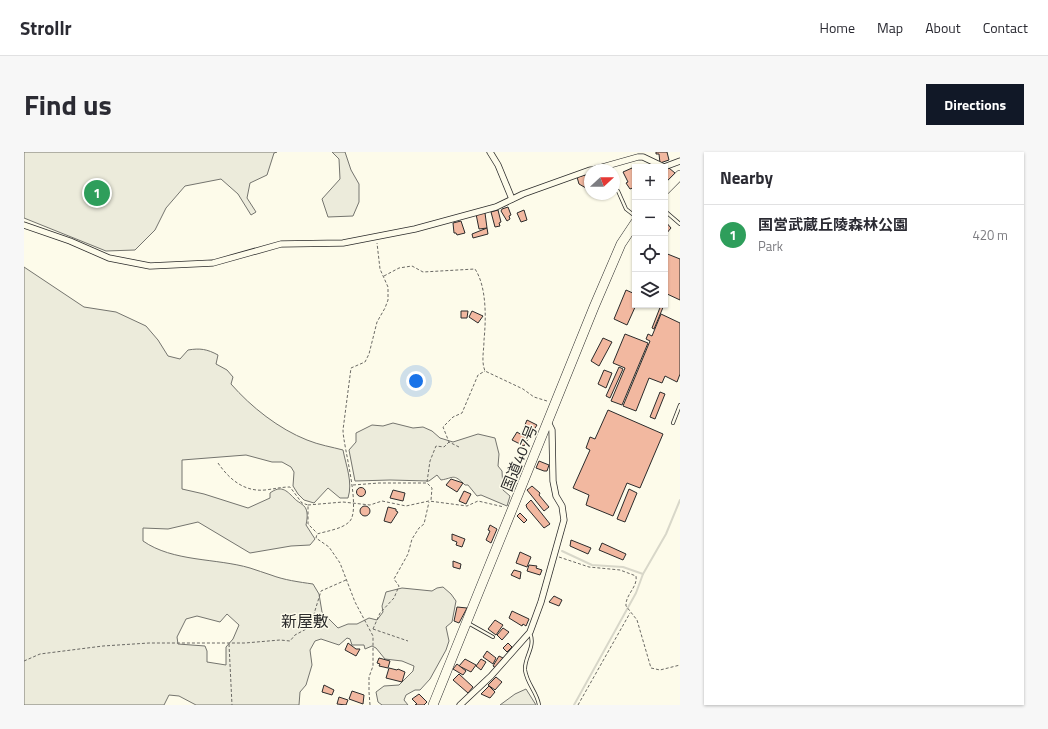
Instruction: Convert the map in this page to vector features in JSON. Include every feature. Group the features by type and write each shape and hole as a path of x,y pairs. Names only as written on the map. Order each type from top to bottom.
{"highway":[{"path":"668,187 680,175"},
{"name":"国道407号","path":"433,705 614,260 621,244 632,228"}],"street":[{"path":"490,152 498,165 512,199"},
{"path":"610,164 638,155 658,164"},
{"path":"668,166 680,161"},
{"path":"24,225 70,241 109,258 150,266 213,263 281,244 343,243 415,229 496,207 512,199 584,173"},
{"path":"460,705 491,676 530,632 554,555 564,520 564,513 556,496 553,481 552,430 548,422"}],"lane":[{"path":"620,196 626,209 632,214"},
{"path":"668,214 680,224"},
{"path":"673,423 680,405"},
{"path":"467,622 493,637"},
{"path":"530,632 532,649 525,668 528,683 538,697 539,705"}],"path":[{"path":"317,534 348,523 352,518 351,470 343,439 350,372 354,366 365,362 369,354 379,318 388,300 388,287 378,263 376,237"},
{"path":"384,276 399,268 412,266 423,272 475,269 486,308 482,356 485,371"},
{"path":"485,371 523,388 534,397 555,404"},
{"path":"459,447 449,442 443,427 453,417 462,413 478,375 485,371"},
{"path":"427,483 430,461 436,446 444,447 449,442"},
{"path":"218,463 227,475 243,487 265,490 290,487 302,503 308,505 352,502 370,504 382,501 406,506 430,501 463,506 482,502 512,511"},
{"path":"352,485 379,483 427,483 431,486 430,501 424,524 419,528 412,539 408,554 394,579 399,586 394,598 380,613 373,629"},
{"path":"308,505 308,524 317,534 316,538 329,547 340,563 355,602 370,630 374,645 373,666 369,684 370,705"},
{"path":"554,555 589,567 620,570 636,576 635,585 625,603 630,613 637,620 652,668 660,670 680,665"},
{"path":"24,661 40,654 84,648 149,643 290,641 296,635 310,627 322,591 347,580"},
{"path":"578,705 630,613"},
{"path":"370,630 373,629 408,641"},
{"path":"229,643 232,705"}],"shaded area":[{"path":"24,152 277,152 274,153 267,175 250,183 247,198 256,212 251,215 238,194 221,179 185,186 166,208 155,230 135,250 106,251 24,218"},
{"path":"332,152 345,152 351,170 359,184 359,202 353,216 328,217 322,199 340,179 339,159"},
{"path":"24,267 84,307 116,312 146,326 158,340 168,356 180,359 188,350 196,349 207,350 218,355 216,364 227,370 233,377 231,384 256,409 276,424 307,440 343,450 350,486 348,498 340,498 328,488 314,503 304,500 298,494 293,486 294,472 291,467 282,462 272,462 246,455 182,460 182,489 204,494 248,508 270,498 270,493 277,489 286,491 306,509 306,525 315,539 310,545 291,546 250,553 198,522 168,529 143,528 143,541 168,553 195,559 237,565 292,581 313,584 319,594 322,612 338,628 348,624 357,624 369,618 377,620 383,612 382,606 386,592 402,588 432,591 443,587 456,601 452,622 446,627 449,641 446,650 430,679 420,690 415,690 406,695 404,700 408,705 382,705 378,702 376,692 384,686 399,685 413,671 414,666 402,661 385,659 376,648 372,646 365,649 364,645 352,645 350,639 347,638 339,645 321,639 315,641 310,650 312,665 306,685 300,692 299,705 196,705 179,696 169,695 164,705 24,705","holes":["227,614 239,625 233,639 226,647 226,665 207,662 207,651 205,646 178,644 177,637 186,619 197,616 220,622"]},
{"path":"393,423 413,428 423,427 432,431 440,438 453,442 478,434 495,438 499,454 498,466 502,471 503,490 510,496 507,506 481,495 477,496 468,485 465,485 453,477 441,480 437,475 429,481 355,481 349,450 356,442 356,433 372,425 383,426"},
{"path":"526,689 536,705 500,705 515,694"}],"building":[{"path":"656,152 667,152 669,160 660,163 659,154 656,154"},
{"path":"632,168 632,188 630,189 626,183 628,182 623,172"},
{"path":"669,168 675,173 668,180"},
{"path":"584,175 584,187 579,184 577,177"},
{"path":"508,207 511,215 509,216 510,219 507,221 501,211 502,209"},
{"path":"498,210 501,222 499,223 500,226 495,227 491,212"},
{"path":"524,210 527,220 521,222 517,213"},
{"path":"485,213 487,228 479,229 476,214"},
{"path":"461,221 465,233 457,235 454,233 453,223"},
{"path":"668,224 671,228 668,232"},
{"path":"487,228 488,234 473,238 472,234"},
{"path":"668,254 680,259 680,300 668,294"},
{"path":"626,290 632,293 632,308 635,308 627,325 614,319"},
{"path":"660,308 663,308 654,329 652,328"},
{"path":"461,311 468,311 467,318 461,318"},
{"path":"472,311 483,316 478,323 469,317"},
{"path":"661,314 680,323 680,374 677,382 665,376 662,383 649,378 636,411 623,406 650,341 646,339 648,334 652,336"},
{"path":"625,334 648,343 622,405 611,401 625,368 613,363"},
{"path":"603,338 612,342 599,366 591,361"},
{"path":"619,367 623,369 610,398 606,396"},
{"path":"604,370 612,373 606,388 598,384"},
{"path":"660,392 665,394 655,419 650,417"},
{"path":"608,410 663,434 640,488 627,483 613,516 586,505 589,495 573,488 590,450 586,448 590,437 595,439"},
{"path":"527,420 537,425 530,436 522,432"},
{"path":"517,432 528,439 524,446 512,440"},
{"path":"539,461 549,465 547,471 536,468"},
{"path":"451,479 463,483 457,492 446,485"},
{"path":"532,486 540,493 539,495 549,507 544,511 527,490"},
{"path":"361,487 366,492 361,497 356,492"},
{"path":"629,489 637,493 625,522 617,519"},
{"path":"393,490 405,493 403,501 390,498"},
{"path":"464,491 471,494 466,504 459,501"},
{"path":"531,500 550,524 544,528 527,508 526,505"},
{"path":"363,506 367,506 370,511 367,516 363,516 360,513 360,509"},
{"path":"388,507 396,509 398,512 391,523 384,521"},
{"path":"520,513 527,520 524,523 517,516"},
{"path":"490,525 497,529 491,543 486,540 490,531 488,530"},
{"path":"452,534 465,539 462,547 456,545 457,542 452,540"},
{"path":"571,540 591,548 588,554 570,546"},
{"path":"602,543 626,554 623,560 599,550"},
{"path":"520,552 531,557 527,567 516,563"},
{"path":"453,561 461,564 460,569 453,567"},
{"path":"529,565 537,566 536,568 542,570 540,575 527,571"},
{"path":"514,570 521,572 520,579 511,575"},
{"path":"554,596 562,600 559,606 549,602"},
{"path":"457,607 467,608 459,623 454,621"},
{"path":"512,611 529,619 526,626 523,624 522,626 509,618"},
{"path":"495,620 503,625 496,635 488,629"},
{"path":"503,628 509,632 502,640 497,635"},
{"path":"348,643 356,649 360,649 356,656 345,650"},
{"path":"508,643 512,647 507,652 503,648"},
{"path":"487,651 496,658 493,664 483,657"},
{"path":"499,656 503,658 496,668 493,666"},
{"path":"379,658 390,661 388,668 379,666 380,664 377,663"},
{"path":"465,659 476,665 471,672 459,666"},
{"path":"481,659 486,662 481,670 476,666"},
{"path":"457,664 466,671 463,675 453,669"},
{"path":"389,668 398,669 405,672 402,682 386,678"},
{"path":"459,674 473,687 468,693 453,680"},
{"path":"496,677 502,682 495,690 488,685"},
{"path":"324,685 334,690 332,695 322,692"},
{"path":"489,686 495,692 490,698 481,694"},
{"path":"352,691 364,695 363,704 349,699"},
{"path":"419,694 427,702 424,705 415,705 417,704 412,699"},
{"path":"339,697 348,700 346,705 337,704"}],"waterway":[{"path":"562,551 592,565 623,567 643,574 666,534 680,500"},
{"path":"574,705 636,593 643,574"}],"place":[{"name":"国営武蔵丘陵森林公園","path":"97,193"}],"district":[{"name":"新屋敷","path":"305,621"}]}
